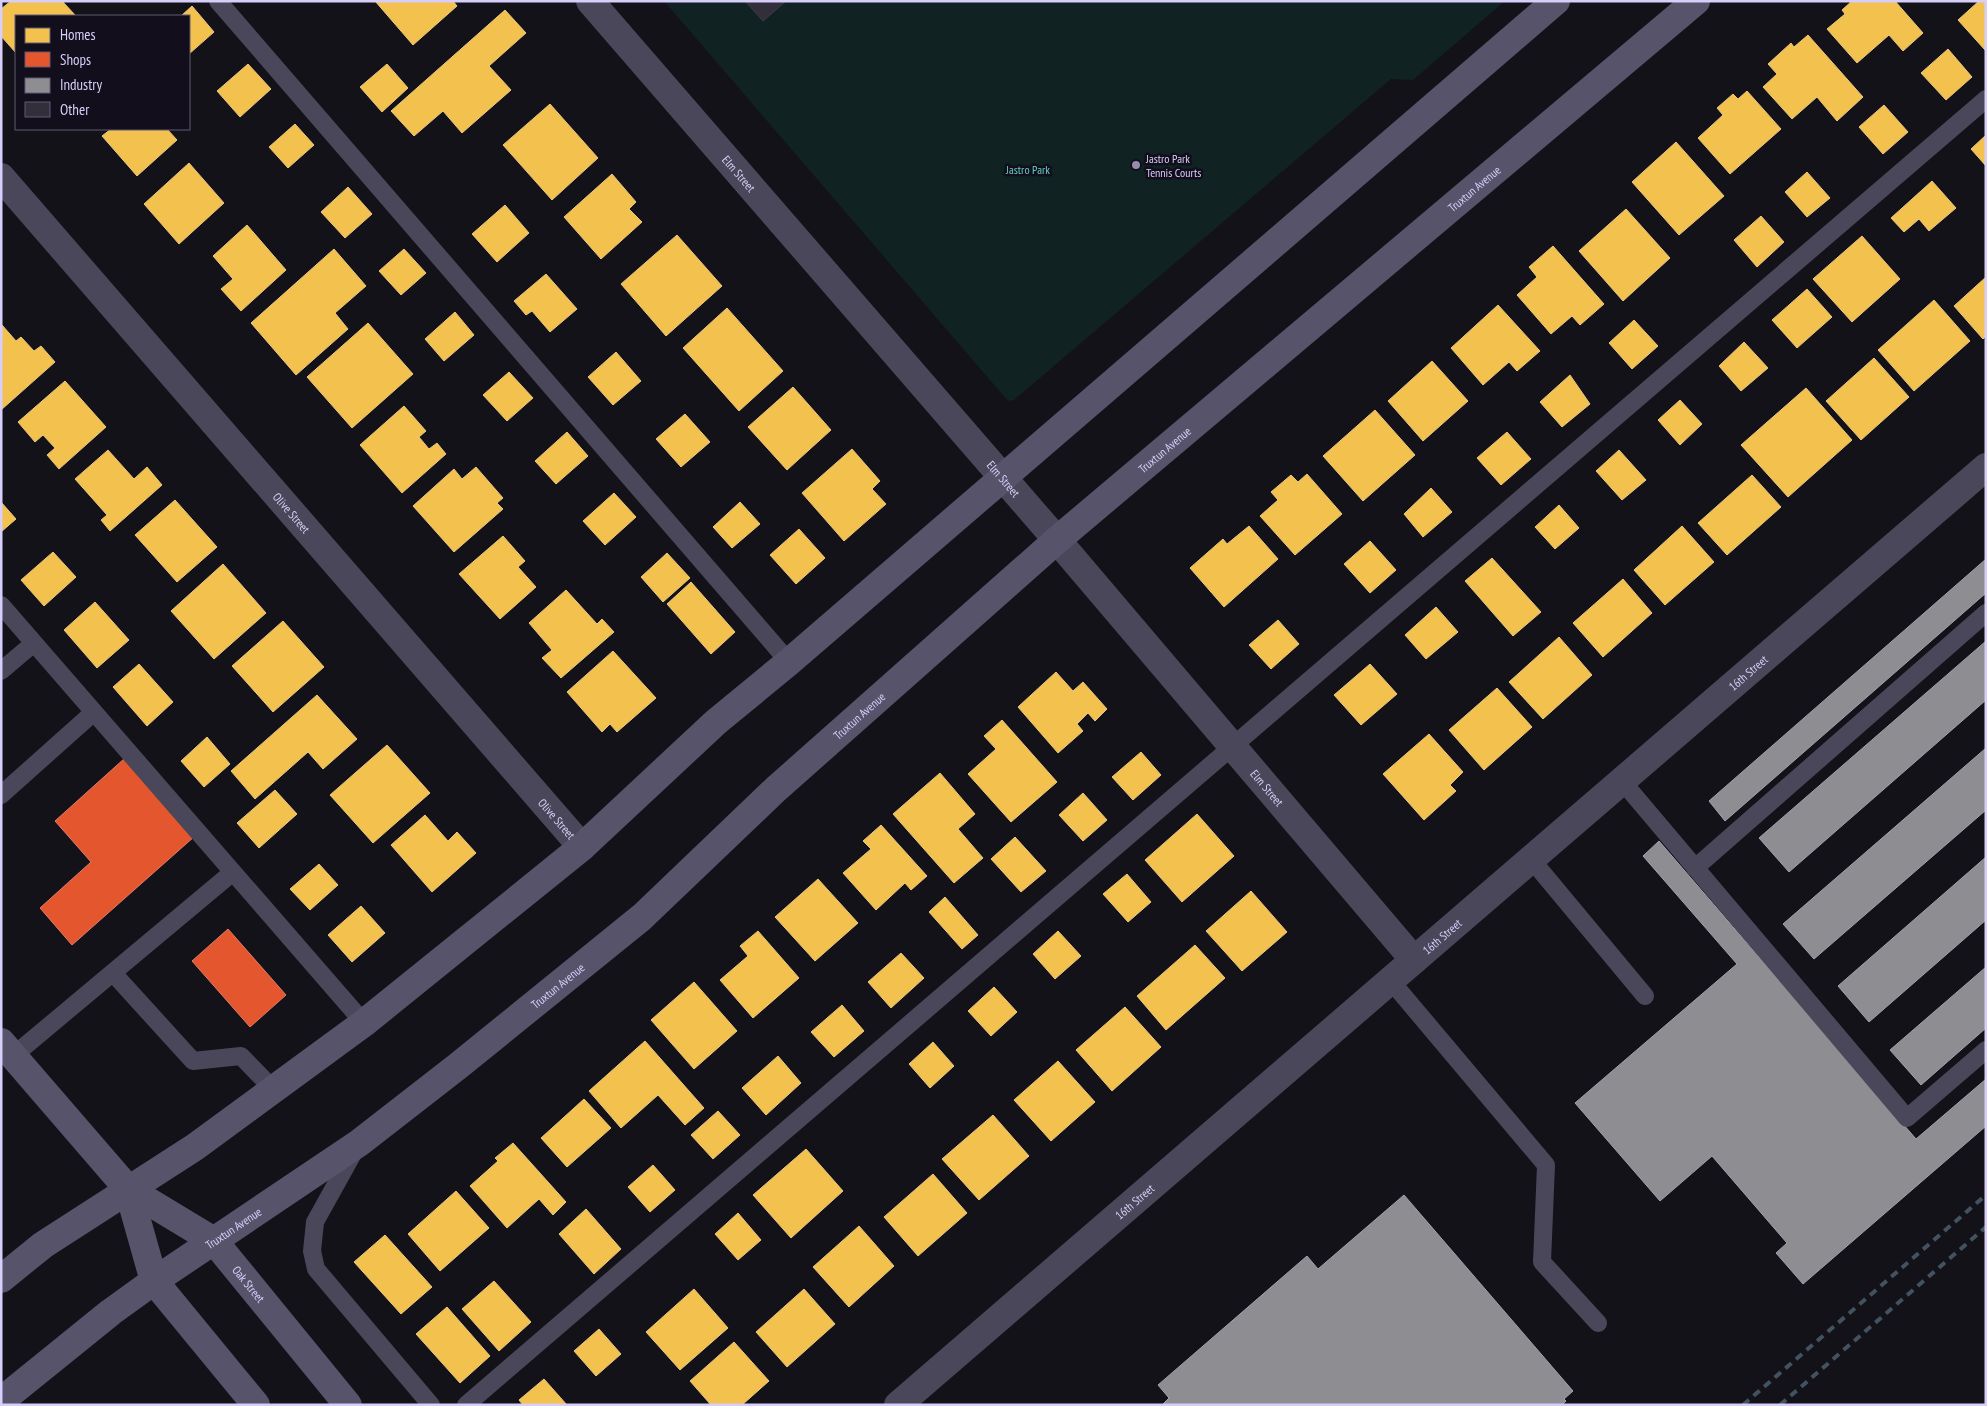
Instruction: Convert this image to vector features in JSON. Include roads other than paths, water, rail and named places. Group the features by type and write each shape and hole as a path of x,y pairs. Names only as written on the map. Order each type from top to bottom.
{"main road":[{"path":"1,1279 43,1245 195,1147 274,1090 364,1023 582,847 716,722 789,662 1556,1"},
{"name":"Truxtun Avenue","path":"1,1400 111,1312 154,1281 359,1142 458,1066 642,917 776,789 1057,540 1696,1"},
{"name":"Oak Street","path":"7,1049 128,1189 214,1242 348,1405"},
{"name":"Oak Street","path":"128,1189 154,1281 256,1405"}],"street":[{"name":"Elm Street","path":"590,1 1057,540 1414,960"},
{"name":"Olive Street","path":"1,177 582,847"},
{"name":"16th Street","path":"898,1405 1986,467"}],"lane":[{"path":"218,1 789,662"},
{"path":"466,1405 1986,99"},
{"path":"1,605 364,1023"},
{"path":"1695,868 1986,613"},
{"path":"1,671 34,643"},
{"path":"1,795 94,712"},
{"path":"1622,781 1907,1118 1986,1050"},
{"path":"1531,859 1645,996"},
{"path":"7,1049 113,973 232,872"},
{"path":"113,973 193,1061 240,1056 274,1090"},
{"path":"1391,980 1546,1165 1542,1262 1598,1323"},
{"path":"359,1142 315,1222 312,1251 316,1269 431,1405"}],"railway":[{"path":"1743,1405 1986,1195"},
{"path":"1780,1405 1986,1227"}],"place":[{"name":"Jastro Park Tennis Courts","path":"1136,165"}],"park label":[{"name":"Jastro Park","path":"1028,169"}]}
